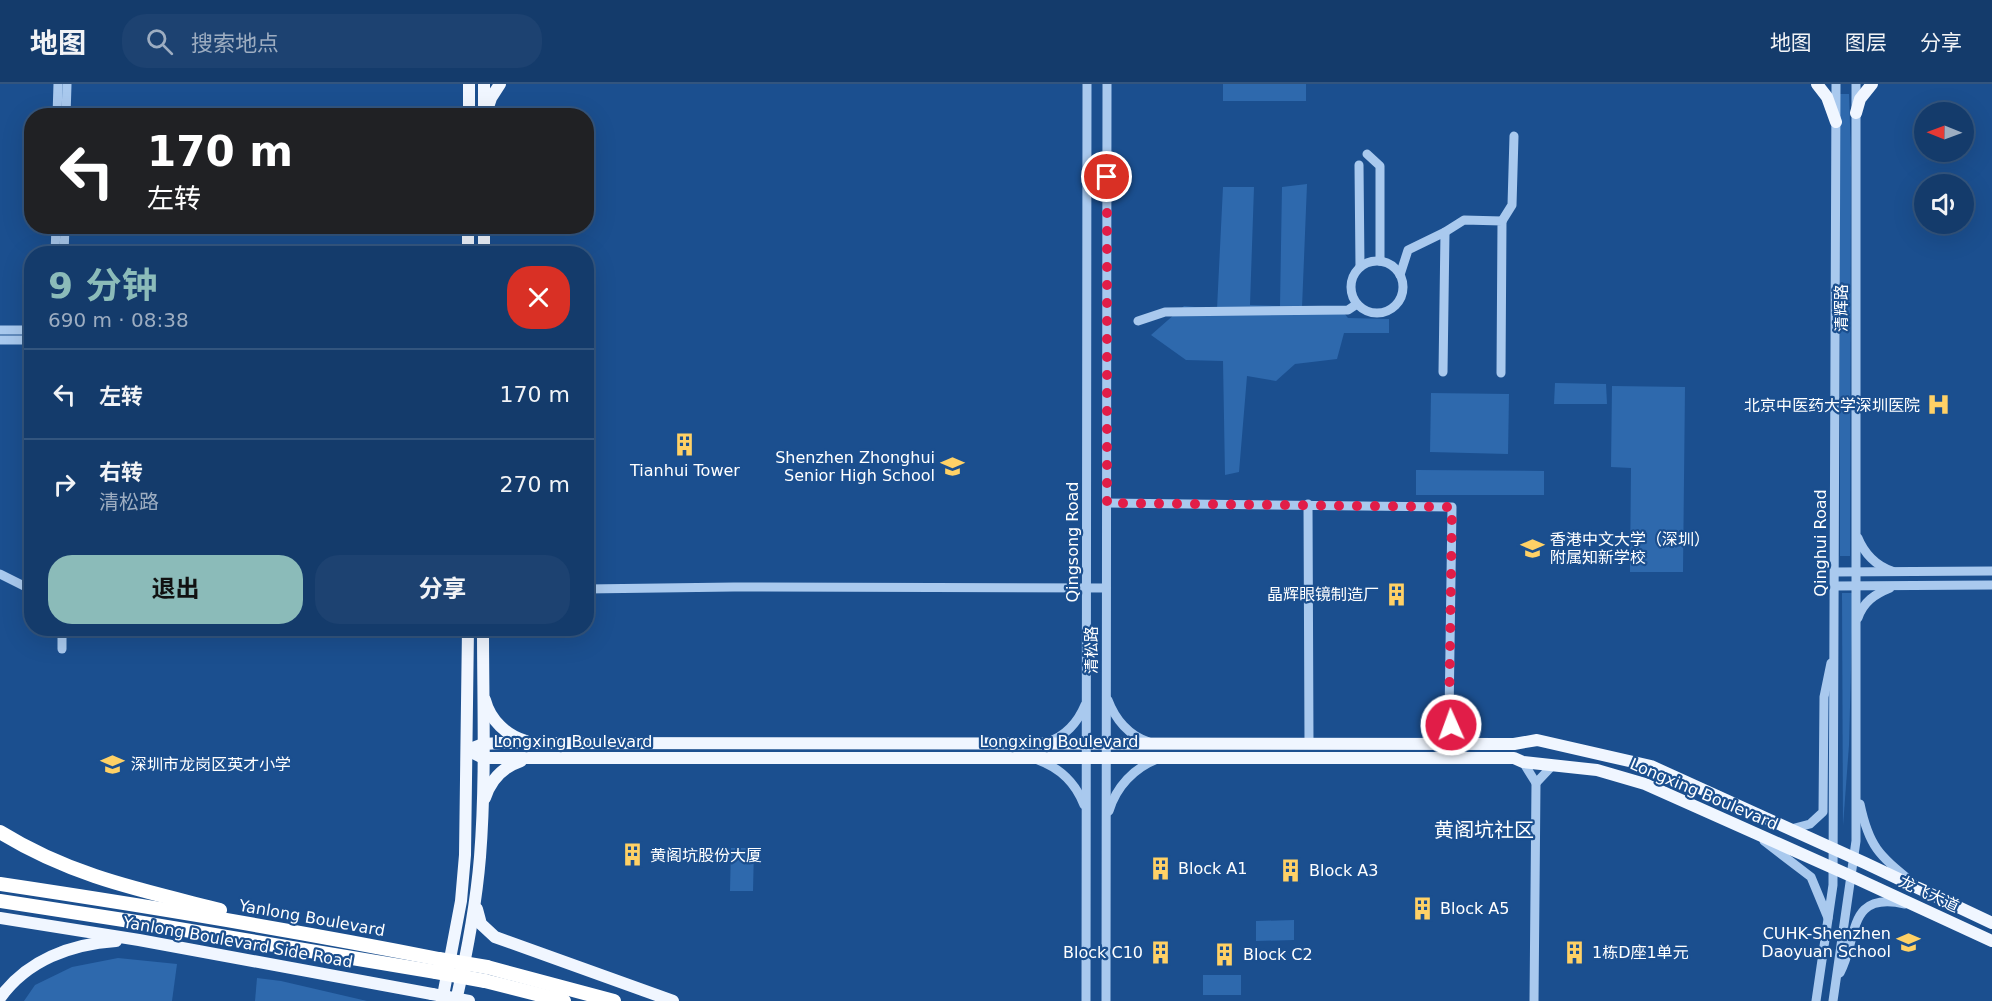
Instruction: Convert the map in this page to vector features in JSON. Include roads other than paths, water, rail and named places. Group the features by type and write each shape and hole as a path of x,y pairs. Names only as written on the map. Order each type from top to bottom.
{"highway":[{"path":"0,832 48,859 88,875 309,933"},
{"name":"Yanlong Boulevard","path":"0,884 144,905 309,933 437,966"},
{"name":"Yanlong Boulevard","path":"0,901 437,966 614,1001"},
{"name":"Yanlong Boulevard","path":"486,974 564,1001"}],"main road":[{"path":"466,84 469,108"},
{"path":"484,84 484,108"},
{"path":"487,108 500,84"},
{"path":"1817,84 1827,97 1836,122"},
{"path":"1856,113 1860,99 1872,84"},
{"path":"437,998 453,944 465,855 468,636"},
{"path":"456,1001 476,903 482,811 483,636"},
{"path":"483,691 487,707 503,729 522,740 536,744"},
{"name":"Longxing Boulevard","path":"467,750 483,744 1514,744 1537,740 1651,766 1992,923"},
{"path":"551,744 551,758"},
{"name":"Longxing Boulevard","path":"467,750 483,758 1514,758 1523,762 1597,770 1645,784 1851,876"},
{"path":"482,811 486,795 500,772 509,765 536,758"},
{"name":"龙飞大道","path":"1851,876 1992,941"},
{"path":"476,903 481,924 495,937 673,1001"},
{"name":"Yanlong Boulevard Side Road","path":"0,918 139,940 437,998 469,1001"},
{"path":"0,998 26,971 54,954 80,945 139,940"}],"street":[{"path":"57,108 58,84"},
{"path":"66,108 67,84"},
{"name":"Qingsong Road","path":"1086,1001 1087,84"},
{"name":"清松路","path":"1106,1001 1107,84"},
{"name":"Qinghui Road","path":"1816,1001 1833,892 1834,849 1836,84"},
{"name":"清辉路","path":"1856,84 1856,532"},
{"path":"1501,373 1502,220 1512,205 1514,136"},
{"path":"1367,154 1380,166 1380,261"},
{"path":"1359,165 1360,267"},
{"path":"1400,275 1408,250 1464,220 1502,220"},
{"path":"1443,372 1445,232"},
{"path":"1380,261 1391,265 1400,275 1403,287 1402,295 1391,309 1374,314 1365,311 1357,304 1350,290 1351,281 1360,267 1367,263 1380,261"},
{"path":"1138,321 1165,312 1348,310 1357,304"},
{"path":"0,330 24,330"},
{"path":"0,340 24,340"},
{"path":"1107,503 1452,507 1449,718 1454,732 1464,744"},
{"path":"1308,504 1309,744"},
{"path":"1833,1001 1856,841 1856,532"},
{"path":"1856,532 1860,543 1872,559 1888,570 1899,573"},
{"path":"1835,572 1992,571"},
{"path":"0,574 24,586"},
{"path":"1856,623 1860,612 1871,598 1879,592 1899,585"},
{"path":"1835,586 1992,585"},
{"path":"594,589 1106,588"},
{"path":"62,636 62,649"},
{"path":"1791,829 1810,824 1823,812 1824,697 1835,646"},
{"path":"1106,694 1111,708 1126,729 1133,735 1154,744"},
{"path":"1040,744 1061,736 1069,729 1087,700"},
{"path":"1432,744 1443,732 1449,718"},
{"path":"1027,758 1048,764 1068,779 1081,796 1087,816"},
{"path":"1106,822 1114,799 1127,778 1147,763 1161,758"},
{"path":"1523,762 1536,783 1534,1001"},
{"path":"1856,764 1859,798 1870,841 1889,862 1924,890"},
{"path":"1536,783 1552,766"},
{"path":"1744,828 1811,877 1829,920"},
{"path":"1836,980 1846,959 1858,917 1864,910 1873,903 1885,901 1917,906"}],"place":[{"name":"北京中医药大学深圳医院","path":"1938,405"},
{"name":"Tianhui Tower","path":"685,445"},
{"name":"Shenzhen Zhonghui Senior High School","path":"953,466"},
{"name":"香港中文大学（深圳） 附属知新学校","path":"1532,548"},
{"name":"晶辉眼镜制造厂","path":"1397,594"},
{"name":"深圳市龙岗区英才小学","path":"113,764"},
{"name":"黄阁坑股份大厦","path":"632,855"},
{"name":"Block A1","path":"1160,868"},
{"name":"Block A3","path":"1291,870"},
{"name":"Block A5","path":"1422,908"},
{"name":"CUHK-Shenzhen Daoyuan School","path":"1909,942"},
{"name":"Block C10","path":"1161,952"},
{"name":"1栋D座1单元","path":"1574,952"},
{"name":"Block C2","path":"1225,954"}],"district":[{"name":"黄阁坑社区","path":"1484,830"}]}
